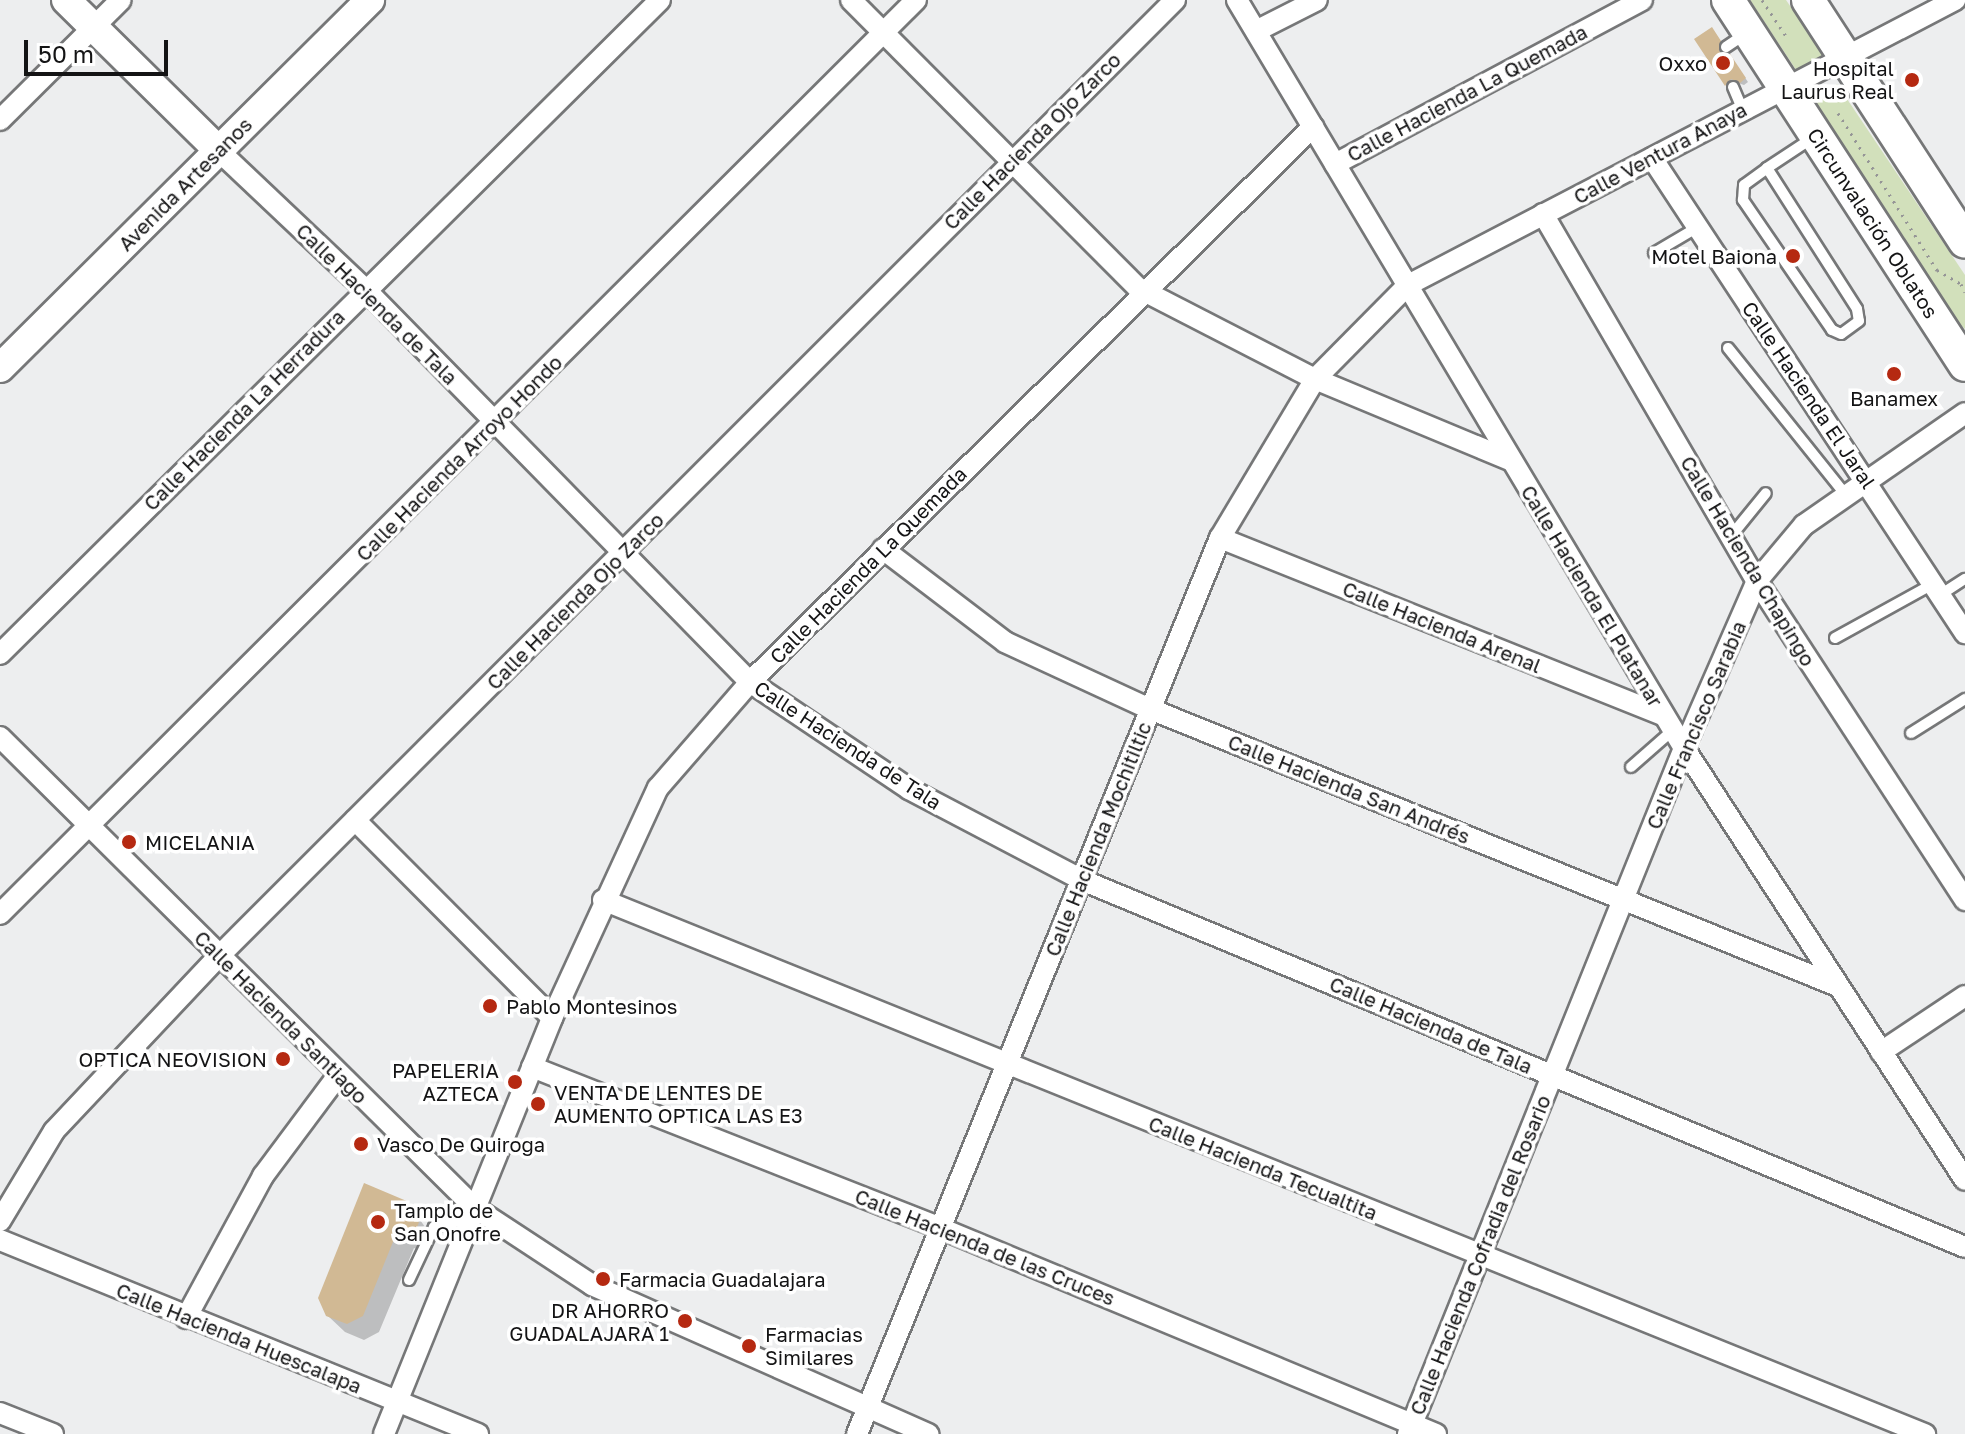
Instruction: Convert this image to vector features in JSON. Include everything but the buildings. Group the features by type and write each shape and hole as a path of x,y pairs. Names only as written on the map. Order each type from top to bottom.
{"main road":[{"name":"Calle Hacienda de Tala","path":"66,0 219,151"},
{"name":"Avenida Artesanos","path":"0,368 370,0"},
{"name":"Circunvalación Oblatos","path":"1728,0 1737,39 1785,88 1827,124 1965,365"},
{"path":"1808,0 1965,242"}],"street":[{"path":"0,120 121,0"},
{"name":"Calle Hacienda La Herradura","path":"0,654 660,0"},
{"path":"851,0 1145,292 1315,379 1512,461"},
{"name":"Calle Hacienda Arroyo Hondo","path":"0,914 916,0"},
{"name":"Calle Hacienda Ojo Zarco","path":"0,1221 54,1131 219,956 622,555 1010,161 1175,0"},
{"name":"Calle Hacienda El Platanar","path":"1237,0 1673,732 1965,1180"},
{"path":"1256,31 1317,0"},
{"name":"Calle Hacienda La Quemada","path":"1335,164 1642,0"},
{"name":"Calle Ventura Anaya","path":"1408,285 1955,0"},
{"name":"Calle Hacienda La Quemada","path":"384,1434 552,1018 603,900 658,788 750,682 1313,127"},
{"name":"Calle Hacienda de Tala","path":"219,151 365,289 622,555 750,682 909,789 1082,880 1965,1247"},
{"name":"Calle Hacienda El Jaral","path":"1652,158 1965,633"},
{"name":"Calle Hacienda Chapingo","path":"1543,214 1757,581 1965,900"},
{"name":"Calle Hacienda Mochitiltic","path":"857,1434 1220,538 1315,379 1408,285"},
{"name":"Calle Francisco Sarabia","path":"1552,1075 1624,899 1673,732 1757,581 1804,525 1965,413"},
{"name":"Calle Hacienda Arenal","path":"1220,538 1673,732"},
{"name":"Calle Hacienda San Andrés","path":"883,549 1005,642 1150,709 1838,986"},
{"name":"Calle Hacienda Santiago","path":"0,737 339,1074 473,1214 592,1285 929,1434"},
{"path":"355,820 552,1018"},
{"name":"Calle Hacienda Tecualtita","path":"603,900 1925,1434"},
{"path":"1881,1052 1965,996"},
{"name":"Calle Hacienda de las Cruces","path":"532,1067 940,1228 1410,1429 1436,1434"},
{"path":"186,1318 263,1176 339,1074"},
{"name":"Calle Hacienda Cofradia del Rosario","path":"1410,1429 1552,1075"},
{"name":"Calle Hacienda Huescalapa","path":"0,1240 478,1434"},
{"path":"0,1413 53,1434"}],"lane":[{"path":"1733,87 1743,110"},
{"path":"1767,168 1857,309 1859,321 1841,334 1832,330 1743,200 1744,185 1767,168 1827,124"},
{"path":"1654,253 1698,227"},
{"path":"1728,348 1845,494"},
{"path":"1731,536 1766,493"},
{"path":"1835,638 1937,589 1965,579"},
{"path":"1911,733 1965,699"},
{"path":"1631,767 1673,732"},
{"path":"409,1280 434,1227 473,1214"}],"path":[{"path":"1762,0 1788,39"},
{"path":"1827,124 1915,236 1937,270 1961,284 1965,292"},
{"path":"1915,236 1920,230"}],"green space":[{"path":"1750,0 1786,0 1826,58 1798,73"},
{"path":"1837,84 1965,275 1965,329 1932,300 1816,108 1818,98"}],"place":[{"name":"Oxxo","path":"1723,63"},
{"name":"Hospital Laurus Real","path":"1912,80"},
{"name":"Motel Baiona","path":"1793,256"},
{"name":"Banamex","path":"1894,374"},
{"name":"MICELANIA","path":"129,842"},
{"name":"Pablo Montesinos","path":"490,1006"},
{"name":"OPTICA NEOVISION","path":"283,1059"},
{"name":"PAPELERIA AZTECA","path":"515,1082"},
{"name":"VENTA DE LENTES DE AUMENTO OPTICA LAS E3","path":"538,1104"},
{"name":"Vasco De Quiroga","path":"361,1144"},
{"name":"Tamplo de San Onofre","path":"378,1222"},
{"name":"Farmacia Guadalajara","path":"603,1279"},
{"name":"DR AHORRO GUADALAJARA 1","path":"685,1321"},
{"name":"Farmacias Similares","path":"749,1346"}]}
